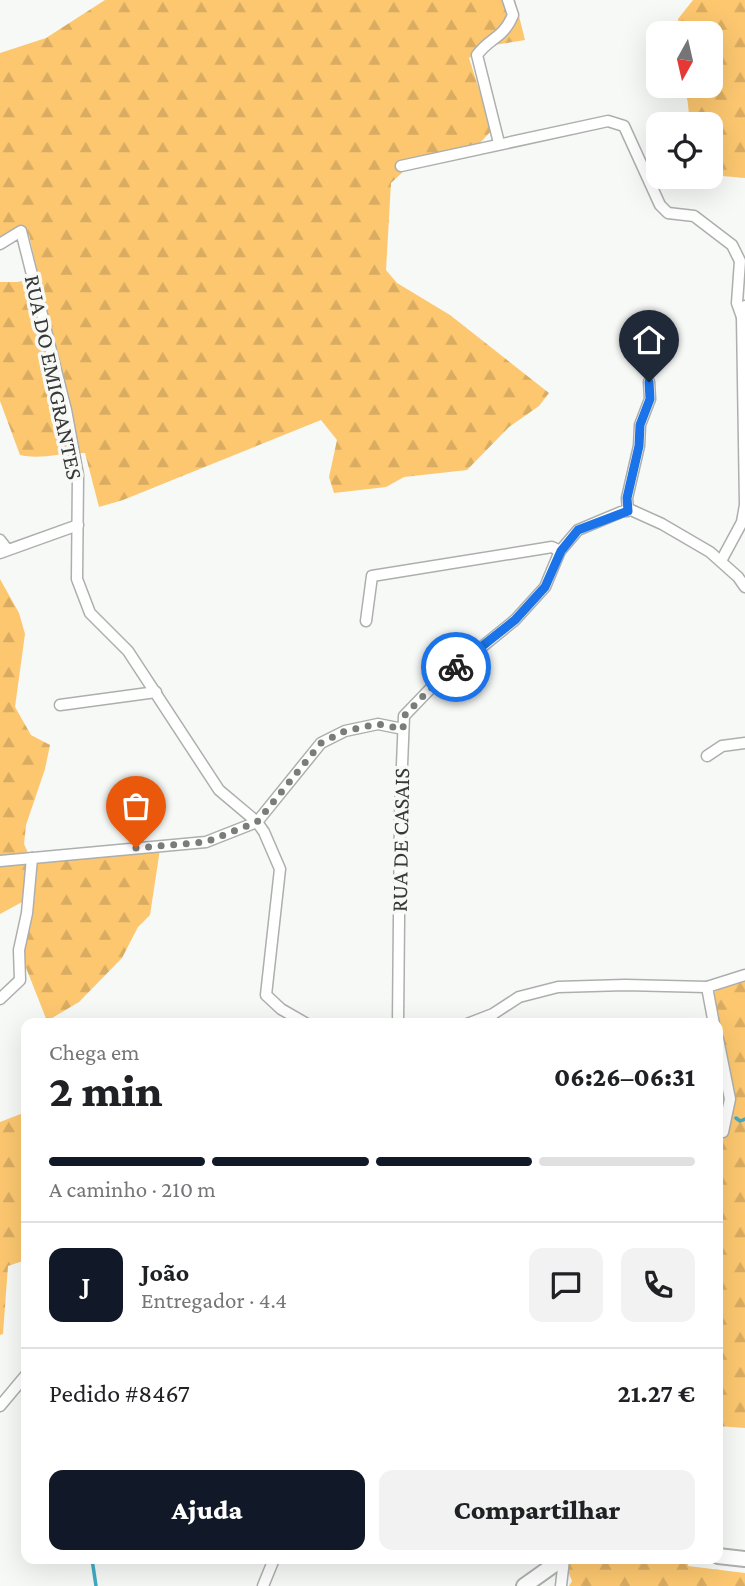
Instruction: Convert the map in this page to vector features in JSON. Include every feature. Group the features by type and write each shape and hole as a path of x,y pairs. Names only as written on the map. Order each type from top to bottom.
{"main road":[{"path":"723,1557 745,1559"},
{"path":"524,1586 556,1564"}],"street":[{"path":"499,143 477,55 483,47 507,29 513,15 508,0"},
{"path":"401,166 608,121 624,126 660,205 667,213 694,216 732,245 740,261 737,303 742,317"},
{"name":"RUA DO EMIGRANTES","path":"0,244 21,231 65,410 78,475 77,579 90,613 128,651 219,790 257,822"},
{"path":"721,561 742,522 745,505 742,317 745,306"},
{"path":"649,382 650,399 640,425 628,511 662,524 710,552 738,577 745,587"},
{"name":"RUA DE CASAIS","path":"398,1018 404,716 430,689 515,620 545,587 561,551 578,530 628,511"},
{"path":"0,540 3,551 78,525"},
{"path":"366,621 372,576 552,547 561,551"},
{"path":"60,705 156,692"},
{"path":"0,861 206,842 257,822 321,743 345,731 378,724 403,729"},
{"path":"707,756 722,746 745,743"},
{"path":"257,822 280,869 266,995 281,1009 297,1018"},
{"path":"0,999 20,980 19,950 27,913 32,858"},
{"path":"483,1018 519,998 558,987 625,985 707,988 745,975"},
{"path":"707,988 714,1018"},
{"path":"723,1064 730,1099 723,1132"},
{"path":"0,1406 21,1381"},
{"path":"263,1586 272,1564"},
{"path":"561,1586 563,1564"}],"green space":[{"path":"105,0 515,0 525,40 488,46 469,58 492,130 480,143 446,153 408,159 405,170 391,183 386,270 397,283 450,315 549,393 539,406 509,427 467,470 404,477 386,487 334,493 329,477 337,440 321,420 123,500 99,507 85,453 36,457 20,455 0,401 0,282 39,278 29,235 23,228 0,237 0,53 46,38"},
{"path":"693,0 745,0 745,178 723,176 723,112 689,112 687,98 723,98 723,21 678,19"},
{"path":"0,579 19,613 25,634 15,707 31,735 50,745 45,769 26,825 24,844 31,859 160,849 150,915 138,927 122,958 79,1002 52,1018 46,1018 23,960 24,901 0,914"},
{"path":"745,974 745,1428 723,1426 723,1018 714,1018 714,993 723,982"},
{"path":"21,1114 21,1262 8,1266 3,1334 0,1335 0,1122"},
{"path":"565,1564 688,1564 745,1573 745,1586 569,1586 572,1581"}],"waterway":[{"path":"736,1118 740,1121 745,1119"},
{"path":"93,1564 96,1586"}],"way so far":[{"path":"136,848 206,842 257,822 321,743 345,731 378,724 403,729 404,716 456,667"}],"route":[{"path":"456,667 515,620 545,587 561,551 578,530 628,511 627,498 639,446 640,425 650,399 649,382"}]}
